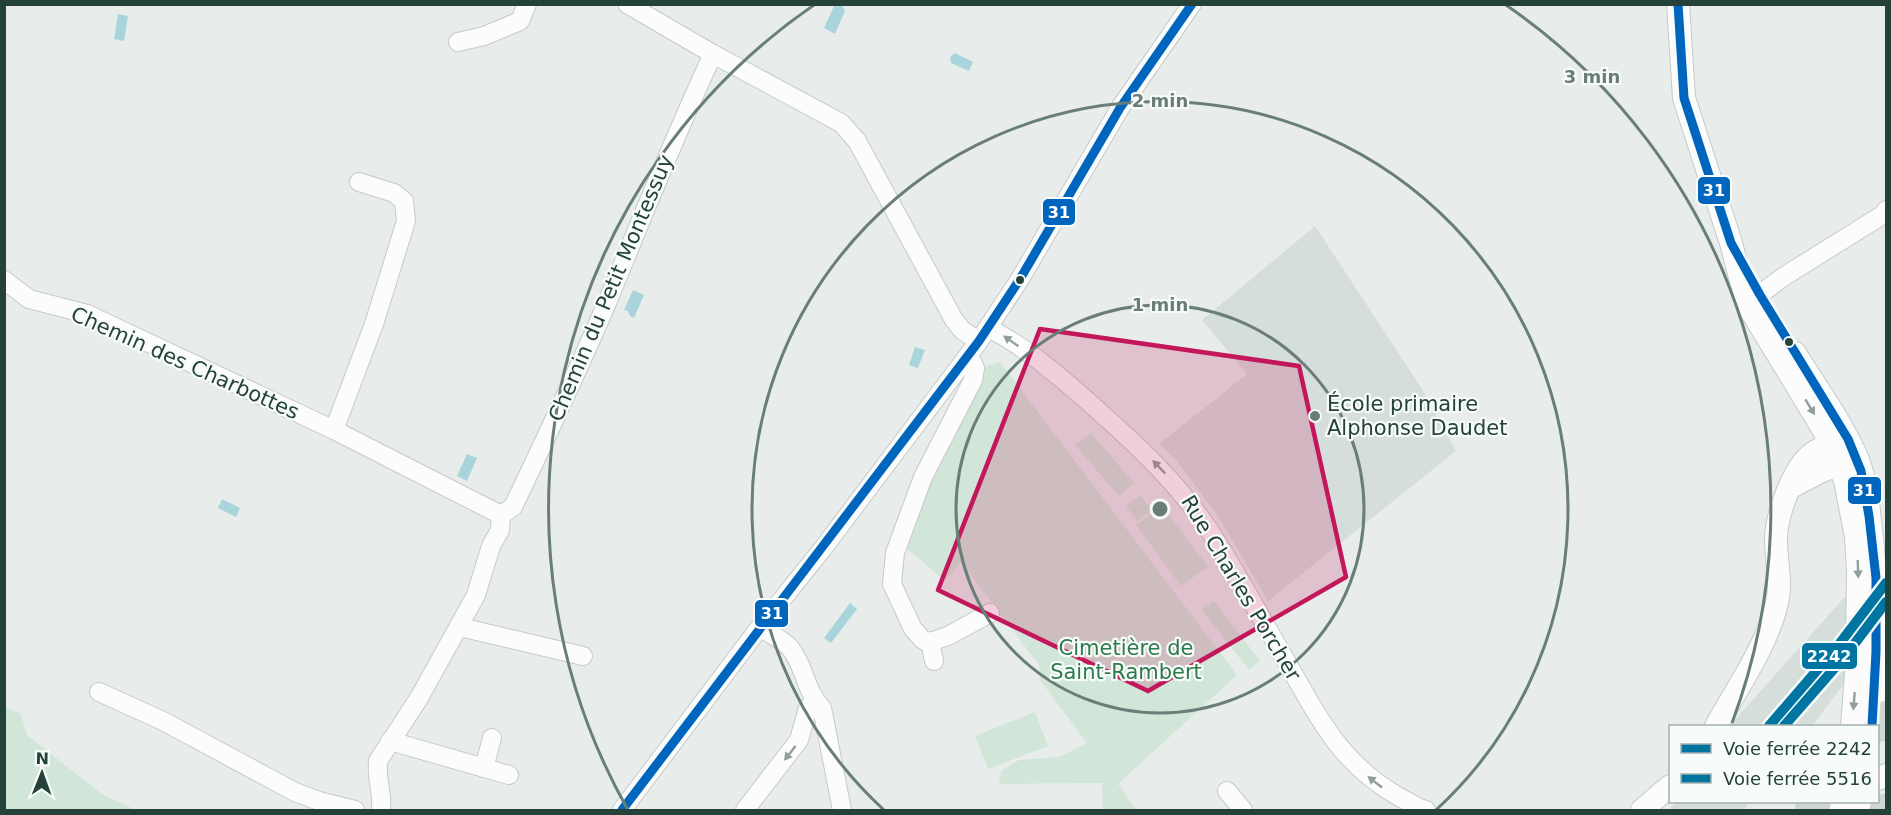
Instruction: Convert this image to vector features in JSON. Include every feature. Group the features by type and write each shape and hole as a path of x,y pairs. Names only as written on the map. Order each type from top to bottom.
{"street":[{"path":"458,42 484,36 520,21 527,4"},
{"name":"Rue Charles Porcher","path":"627,4 840,123 852,135 954,320 963,331 979,342 1017,345 1066,383 1132,440 1180,489 1218,543 1328,734 1352,762 1379,786 1426,810"},
{"path":"622,810 979,342 1120,108 1192,4"},
{"path":"1678,4 1684,98 1731,243 1753,300 1844,451 1845,481 1876,564 1877,629 1872,725"},
{"name":"Chemin du Petit Montessuy","path":"501,515 513,507 561,405 684,116 713,54"},
{"path":"334,430 374,324 406,221 404,201 394,194 359,182"},
{"path":"1753,300 1783,277 1887,210"},
{"name":"Chemin des Charbottes","path":"4,280 29,299 87,314 334,430 501,515"},
{"path":"979,342 973,380 923,477 895,553 892,584 914,629 923,640 930,642 948,636 990,613"},
{"path":"1717,725 1760,646 1777,603 1780,582 1776,538 1779,520 1799,467 1813,453 1844,451"},
{"path":"381,810 382,801 376,774 378,761 419,698 476,595 491,546 500,530 501,515"},
{"path":"1852,725 1857,661 1858,569 1863,529"},
{"path":"460,627 583,656"},
{"path":"760,627 790,648 803,670 814,701 822,708 842,810"},
{"path":"930,642 934,661"},
{"path":"99,692 164,720 295,792 355,810"},
{"path":"745,810 799,740 808,708 814,701"},
{"path":"484,768 492,738"},
{"path":"390,741 509,775"},
{"path":"1642,810 1669,788"},
{"path":"1227,791 1243,810"}],"highlighted area":[{"path":"1040,329 1299,366 1346,577 1148,691 938,590"}],"shaded area":[{"name":"École primaire Alphonse Daudet","path":"1315,226 1422,389 1456,451 1268,601 1218,516 1175,459 1159,444 1247,374 1202,320"},
{"path":"1886,551 1886,628 1813,725 1731,725"},
{"path":"1675,803 1750,803 1743,810 1669,810"}],"green space":[{"name":"Cimetière de Saint-Rambert","path":"1000,362 1237,675 1118,784 1137,810 1103,810 1102,783 999,784 1001,771 1019,760 1059,757 1087,743 1040,680 1039,665 961,562 945,581 905,547 939,454 986,366"},
{"path":"1091,433 1134,483 1119,496 1075,445"},
{"path":"1140,495 1152,510 1137,521 1126,506"},
{"path":"1162,506 1208,567 1181,586 1136,525"},
{"path":"1214,601 1260,661 1249,670 1202,610"},
{"path":"5,707 21,714 27,735 103,795 136,810 5,810"},
{"path":"1035,712 1048,746 988,769 975,736"}],"water":[{"path":"842,5 845,11 835,34 824,28 834,6"},
{"path":"118,14 128,16 124,41 114,39"},
{"path":"955,53 973,62 969,71 951,63 950,57"},
{"path":"633,290 644,295 634,318 624,310"},
{"path":"915,347 925,350 918,368 909,365"},
{"path":"467,454 477,458 467,481 457,476"},
{"path":"222,499 240,508 236,517 218,508"},
{"path":"850,603 857,609 831,643 824,638"}],"rail line":[{"name":"2242","path":"1770,725 1837,647 1886,583"},
{"name":"5516","path":"1785,725 1846,655 1886,602"}],"transit line":[{"name":"31","path":"622,810 979,341 1020,279 1120,108 1192,4"},
{"name":"31","path":"1678,4 1684,98 1731,243 1848,439 1861,471 1876,578 1876,652 1872,725"}],"place":[{"name":"École primaire Alphonse Daudet","path":"1315,416"}]}
